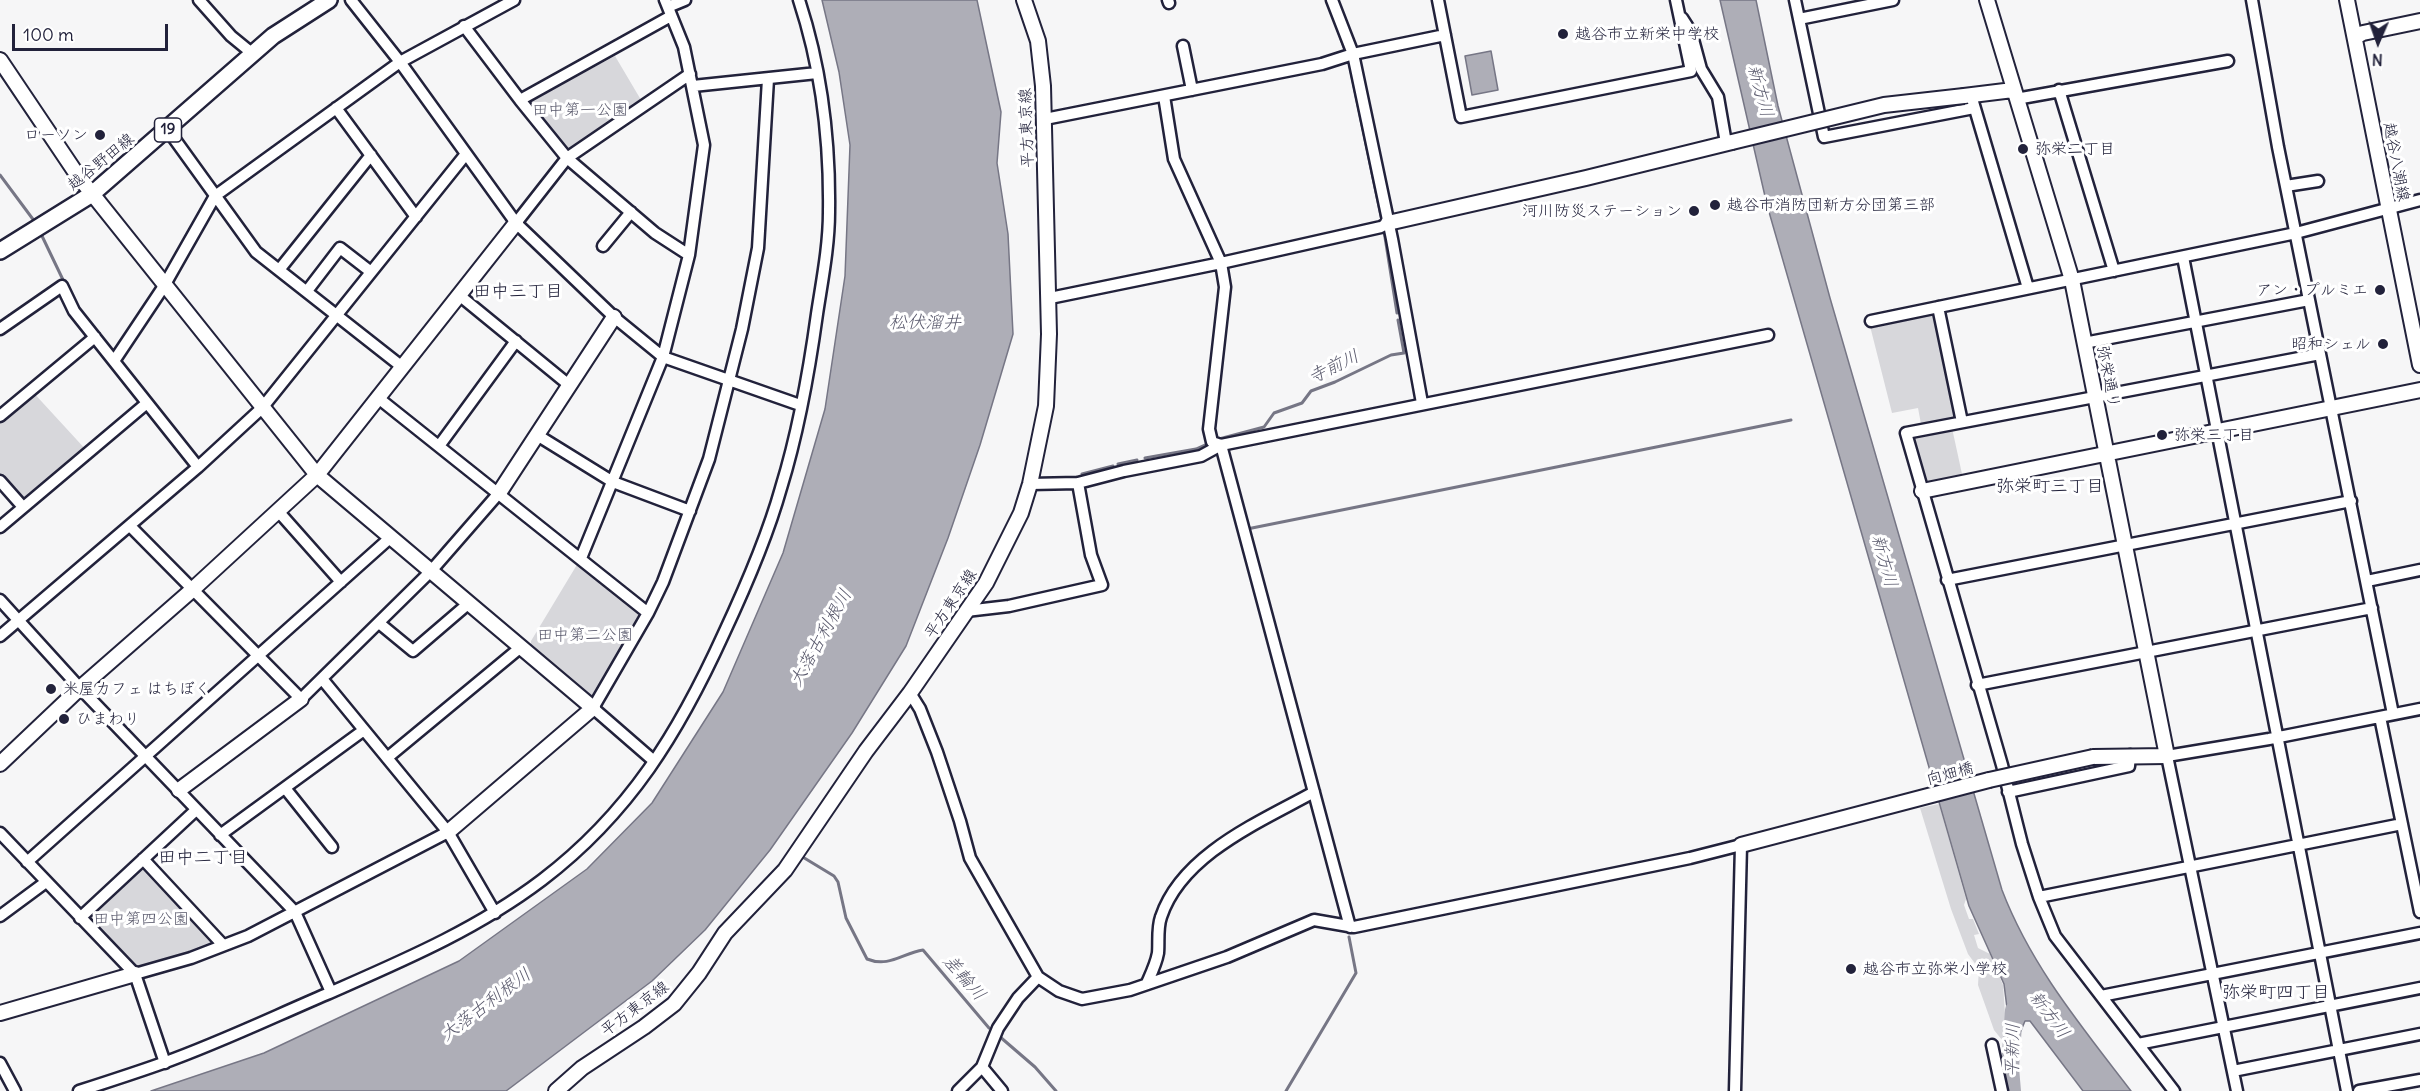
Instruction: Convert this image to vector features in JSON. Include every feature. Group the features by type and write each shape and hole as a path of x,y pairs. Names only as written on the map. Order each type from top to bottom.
{"main road":[{"name":"越谷野田線","path":"0,251 92,194 282,29 329,0"}],"street":[{"path":"199,0 231,36 253,54"},
{"path":"351,0 400,62 516,223 614,317 663,357 800,405"},
{"path":"114,361 164,286 215,196 400,62 514,0"},
{"path":"520,100 668,7 685,0"},
{"path":"79,1091 165,1063 331,992 425,951 495,913 542,879 589,840 641,781 677,728 698,690 746,586 781,488 812,354 829,215 828,156 817,73 799,0"},
{"name":"平方東京線","path":"562,1088 582,1068 674,1004 687,989 725,933 785,870 866,750 910,693 986,583 1021,513 1030,484 1046,406 1050,298 1045,119 1038,42 1024,0"},
{"path":"1332,0 1353,54 1422,404"},
{"path":"1438,0 1461,117 1691,70 1676,0"},
{"path":"1795,0 1824,137 1970,100"},
{"path":"1799,19 1893,0"},
{"name":"弥栄通り","path":"1986,0 2072,280 2167,756"},
{"path":"2252,0 2286,186 2393,714"},
{"name":"越谷八潮線","path":"2348,0 2420,365"},
{"path":"581,558 614,482 663,357 689,255 704,146 684,47 668,7"},
{"path":"1678,12 1691,32 1701,69 1718,97 1729,142"},
{"path":"2355,37 2363,33 2420,21"},
{"path":"464,26 567,158 655,233 689,255"},
{"path":"1045,119 1322,64 1353,54 1445,35"},
{"path":"1183,46 1192,90"},
{"path":"0,60 92,194 317,475 654,761"},
{"path":"1050,298 1382,227 1388,223 1586,178 1884,105 1970,100 2059,90 2228,60"},
{"path":"693,86 817,73"},
{"path":"0,765 80,688 192,590 317,475 567,158 690,74"},
{"path":"0,1013 135,974 223,945 248,936 295,912 448,832 593,708 648,613 663,582 709,459 742,330 758,248 768,79"},
{"path":"2059,90 2114,271"},
{"path":"1164,96 1174,159 1221,263 1225,287 1209,429 1212,442 1221,445"},
{"path":"1970,100 2028,288"},
{"path":"336,108 416,216"},
{"path":"168,130 256,252 402,366"},
{"path":"0,636 198,467 262,408 466,154"},
{"path":"279,270 371,155"},
{"path":"2286,186 2318,181"},
{"path":"1871,321 2296,233 2420,200"},
{"path":"603,246 631,212"},
{"path":"307,291 340,248 371,273"},
{"path":"2183,257 2348,1091"},
{"path":"0,329 62,286 74,311 198,467"},
{"path":"459,295 569,385"},
{"path":"2084,343 2309,300"},
{"path":"1938,307 1962,422"},
{"path":"179,790 323,680 431,571 499,493 614,317"},
{"path":"1030,484 1078,483 1124,471 1201,456 1221,445 1768,335"},
{"path":"0,416 95,336"},
{"path":"439,446 516,341"},
{"path":"2174,1091 2055,936 2039,897 1906,433 2320,354"},
{"path":"1922,491 2420,390"},
{"path":"377,397 648,613"},
{"path":"0,527 147,403"},
{"path":"537,435 614,482 690,511"},
{"path":"1221,445 1350,927"},
{"path":"0,481 23,507"},
{"path":"966,611 1009,606 1102,585 1090,555 1078,483"},
{"path":"1947,580 2351,501"},
{"path":"278,511 341,582"},
{"path":"130,526 301,699"},
{"path":"27,862 391,537"},
{"path":"2367,581 2420,570"},
{"path":"0,600 80,688 295,912 331,992"},
{"path":"379,623 412,651 470,603"},
{"path":"1977,685 2372,608"},
{"path":"387,758 521,647"},
{"path":"323,680 448,832 495,913"},
{"path":"910,693 920,709 937,752 970,858 1038,977 1059,991 1082,999 1130,990 1227,957 1314,920 1350,927 1690,858 1741,845 1735,1091"},
{"path":"2237,1091 2167,756 2420,709"},
{"path":"2380,717 2418,893 2420,912"},
{"path":"220,836 364,730"},
{"path":"2008,792 2130,766 2130,756"},
{"name":"向畑橋","path":"1741,845 1989,780 2093,757 2167,756"},
{"path":"285,788 332,847"},
{"path":"1147,983 1158,955 1160,919 1168,900 1188,875 1220,844 1314,792"},
{"path":"80,918 196,810"},
{"path":"2039,897 2402,824"},
{"path":"0,833 135,974 165,1063"},
{"path":"143,859 223,945"},
{"path":"0,916 46,882"},
{"path":"2101,996 2420,933"},
{"path":"958,1091 982,1067 998,1028 1018,998 1038,977"},
{"path":"2138,1044 2420,988"},
{"path":"2233,1071 2420,1034"},
{"path":"1992,1045 2002,1091"},
{"path":"0,1063 15,1091"},
{"path":"982,1067 1002,1091"},
{"path":"2359,1091 2420,1080"}],"green space":[{"name":"田中第一公園","path":"615,56 644,105 570,156 529,101"},
{"path":"1931,313 1935,317 1954,417 1921,424 1918,408 1892,413 1870,326"},
{"path":"31,390 88,452 23,507 0,481 0,416"},
{"path":"1952,428 1962,474 1927,482 1923,479 1912,439 1914,436"},
{"name":"田中第二公園","path":"581,558 648,613 593,708 531,649 531,641"},
{"path":"1939,804 1966,899 1964,905 1969,919 1973,919 1979,934 1974,935 1978,948 1990,954 2003,985 2007,1041 2002,1040 1994,1030 1978,985 1979,969 1968,954 1951,909 1920,808"},
{"name":"田中第四公園","path":"143,859 223,945 135,974 80,918"}],"water":[{"name":"松伏溜井","path":"822,0 977,0 1001,112 997,163 1008,234 1013,334 980,445 948,538 906,646 852,733 770,850 705,930 652,981 506,1091 151,1091 264,1053 459,961 587,869 652,803 723,692 783,553 825,409 845,276 850,145 839,72"},
{"name":"新方川","path":"1720,0 1756,0 1778,106 1830,298 2002,890 2028,944 2059,995 2131,1091 2083,1091 2030,1021 2025,1021 2020,1033 2010,1032 2004,984 1969,906 1767,205"},
{"path":"1491,51 1498,90 1472,95 1465,56"}],"waterway":[{"name":"寺前川","path":"1334,19 1345,50"},
{"name":"寺前川","path":"1349,62 1382,221"},
{"path":"0,175 35,222"},
{"name":"寺前川","path":"1384,231 1397,313"},
{"path":"42,236 65,284"},
{"name":"寺前川","path":"1219,439 1264,427 1274,413 1302,403 1311,391 1391,355 1404,353 1398,320"},
{"path":"1247,529 1791,420"},
{"name":"寺前川","path":"1145,458 1196,449 1205,445"},
{"name":"寺前川","path":"1118,464 1137,460"},
{"name":"寺前川","path":"1082,474 1113,466"},
{"name":"差輪川","path":"801,856 834,876 838,882 846,918 867,959 889,961 923,950 989,1028"},
{"name":"差輪川","path":"1286,1091 1356,973 1349,937"},
{"name":"平新川","path":"2012,1091 2010,1068 2014,1010"},
{"name":"差輪川","path":"999,1036 1035,1067 1056,1091"}],"place":[{"name":"越谷市立新栄中学校","path":"1563,34"},
{"name":"ローソン","path":"100,135"},
{"name":"弥栄二丁目","path":"2023,149"},
{"name":"越谷市消防団新方分団第三部","path":"1715,205"},
{"name":"河川防災ステーション","path":"1694,211"},
{"name":"アン・プルミエ","path":"2380,290"},
{"name":"昭和シェル","path":"2383,344"},
{"name":"弥栄三丁目","path":"2162,435"},
{"name":"米屋カフェ はちぼく","path":"51,689"},
{"name":"ひまわり","path":"64,719"},
{"name":"越谷市立弥栄小学校","path":"1851,969"}],"district":[{"name":"田中三丁目","path":"518,292"},
{"name":"弥栄町三丁目","path":"2050,487"},
{"name":"田中二丁目","path":"203,858"},
{"name":"弥栄町四丁目","path":"2276,993"}],"water label":[{"name":"大落古利根川","path":"821,638"},
{"name":"大落古利根川","path":"486,1005"}]}
